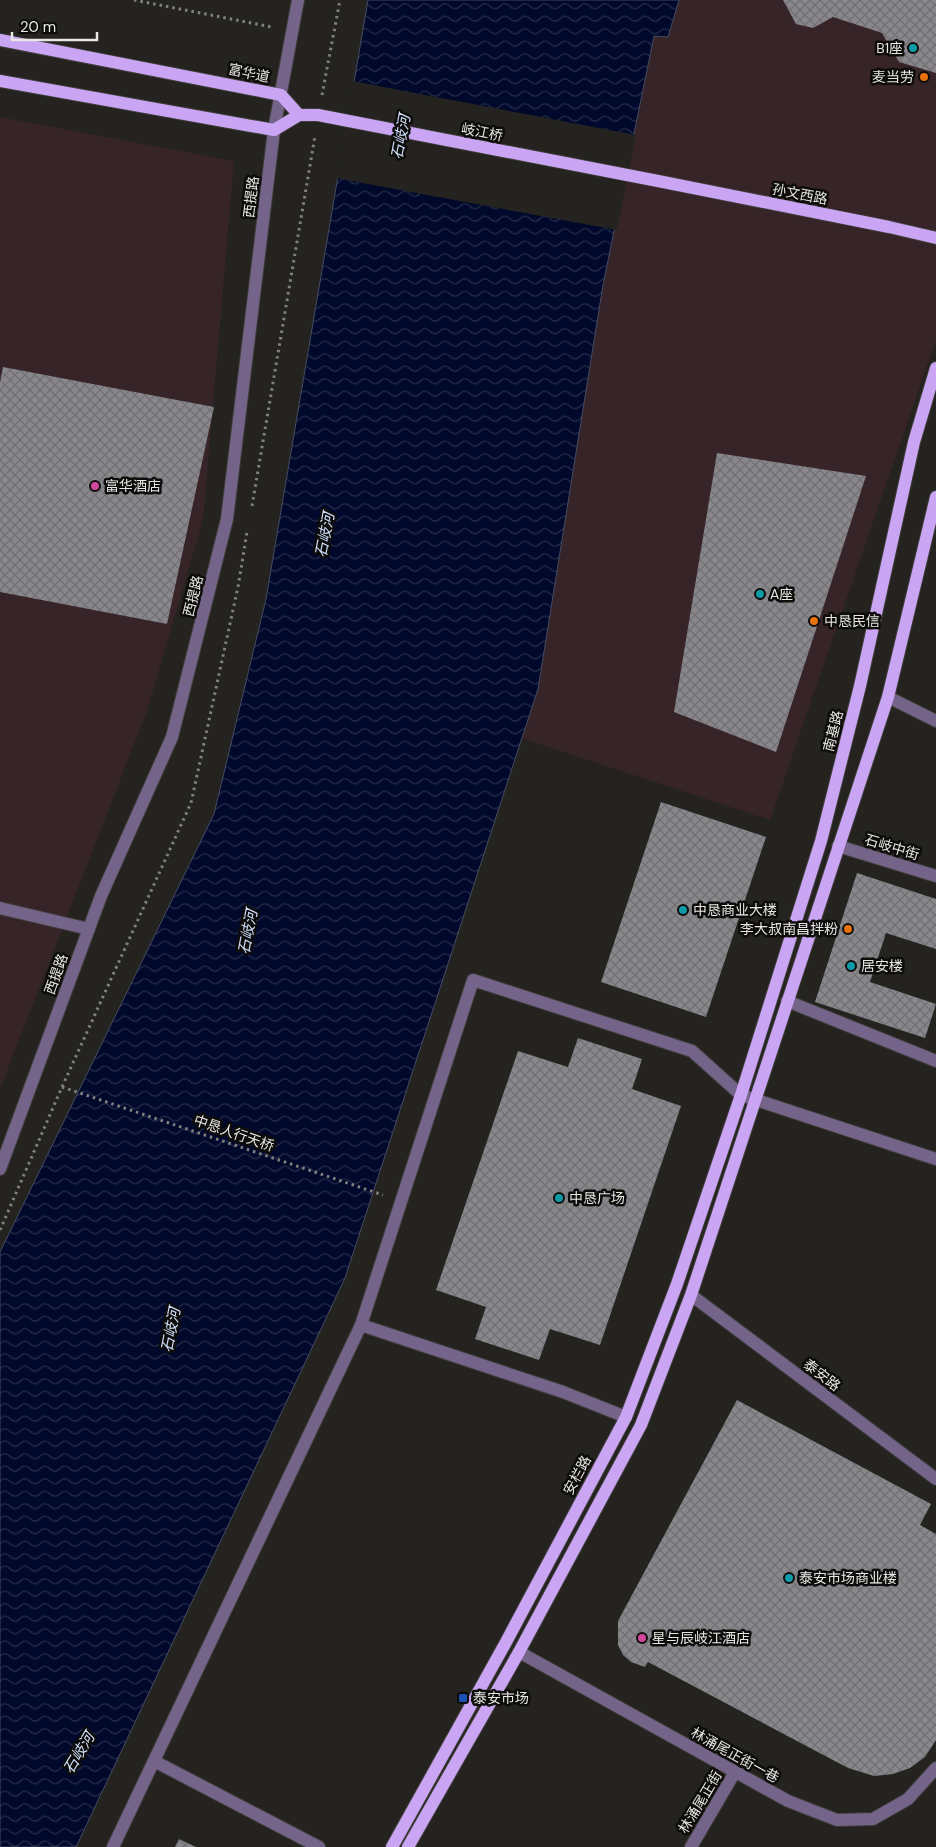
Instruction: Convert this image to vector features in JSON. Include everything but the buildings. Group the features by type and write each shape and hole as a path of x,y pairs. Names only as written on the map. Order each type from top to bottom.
{"main road":[{"name":"富华道","path":"0,40 281,95 299,115"},
{"path":"0,81 274,130 299,115"},
{"name":"岐江桥","path":"299,115 323,116 658,181"},
{"name":"孙文西路","path":"658,181 936,238"},
{"name":"南基路","path":"741,1096 821,841 860,686 914,442 936,368"},
{"path":"408,1847 519,1652 641,1424 691,1295 888,697 936,497"},
{"name":"安栏路","path":"392,1847 626,1417 677,1284 741,1096"}],"street":[{"name":"西提路","path":"0,1169 101,896 172,737 228,519 274,130 298,0"},
{"path":"888,697 936,721"},
{"name":"石岐中街","path":"838,846 936,876"},
{"path":"0,908 89,929"},
{"path":"113,1847 361,1325 473,980 692,1052 741,1096 936,1159"},
{"path":"787,1001 936,1061"},
{"name":"泰安路","path":"691,1295 936,1479"},
{"path":"361,1325 563,1392 626,1417"},
{"name":"林涌尾正街一巷","path":"519,1652 788,1801 837,1820 873,1819 908,1799 936,1768"},
{"path":"154,1761 319,1847"},
{"name":"林涌尾正街","path":"690,1847 735,1772"}],"path":[{"path":"134,0 292,30"},
{"path":"323,116 340,0"},
{"name":"中恳人行天桥","path":"62,1087 400,1201"}],"shaded area":[{"path":"679,0 936,0 936,340 770,820 522,738 538,689 603,285 654,35 668,37"},
{"path":"0,117 234,161 203,520 147,711 0,1089"}],"water":[{"name":"石岐河","path":"368,0 679,0 668,37 654,36 603,285 538,689 345,1278 76,1847 0,1847 0,1252 214,814 266,599"}],"pier":[{"path":"352,81 636,135 617,230 335,178"}],"place":[{"name":"B1座","path":"913,48"},
{"name":"麦当劳","path":"924,77"},
{"name":"富华酒店","path":"95,486"},
{"name":"A座","path":"760,594"},
{"name":"中恳民信","path":"814,621"},
{"name":"中恳商业大楼","path":"683,910"},
{"name":"李大叔南昌拌粉","path":"848,929"},
{"name":"居安楼","path":"851,966"},
{"name":"中恳广场","path":"559,1198"},
{"name":"泰安市场商业楼","path":"789,1578"},
{"name":"星与辰岐江酒店","path":"642,1638"},
{"name":"泰安市场","path":"463,1698"}]}
